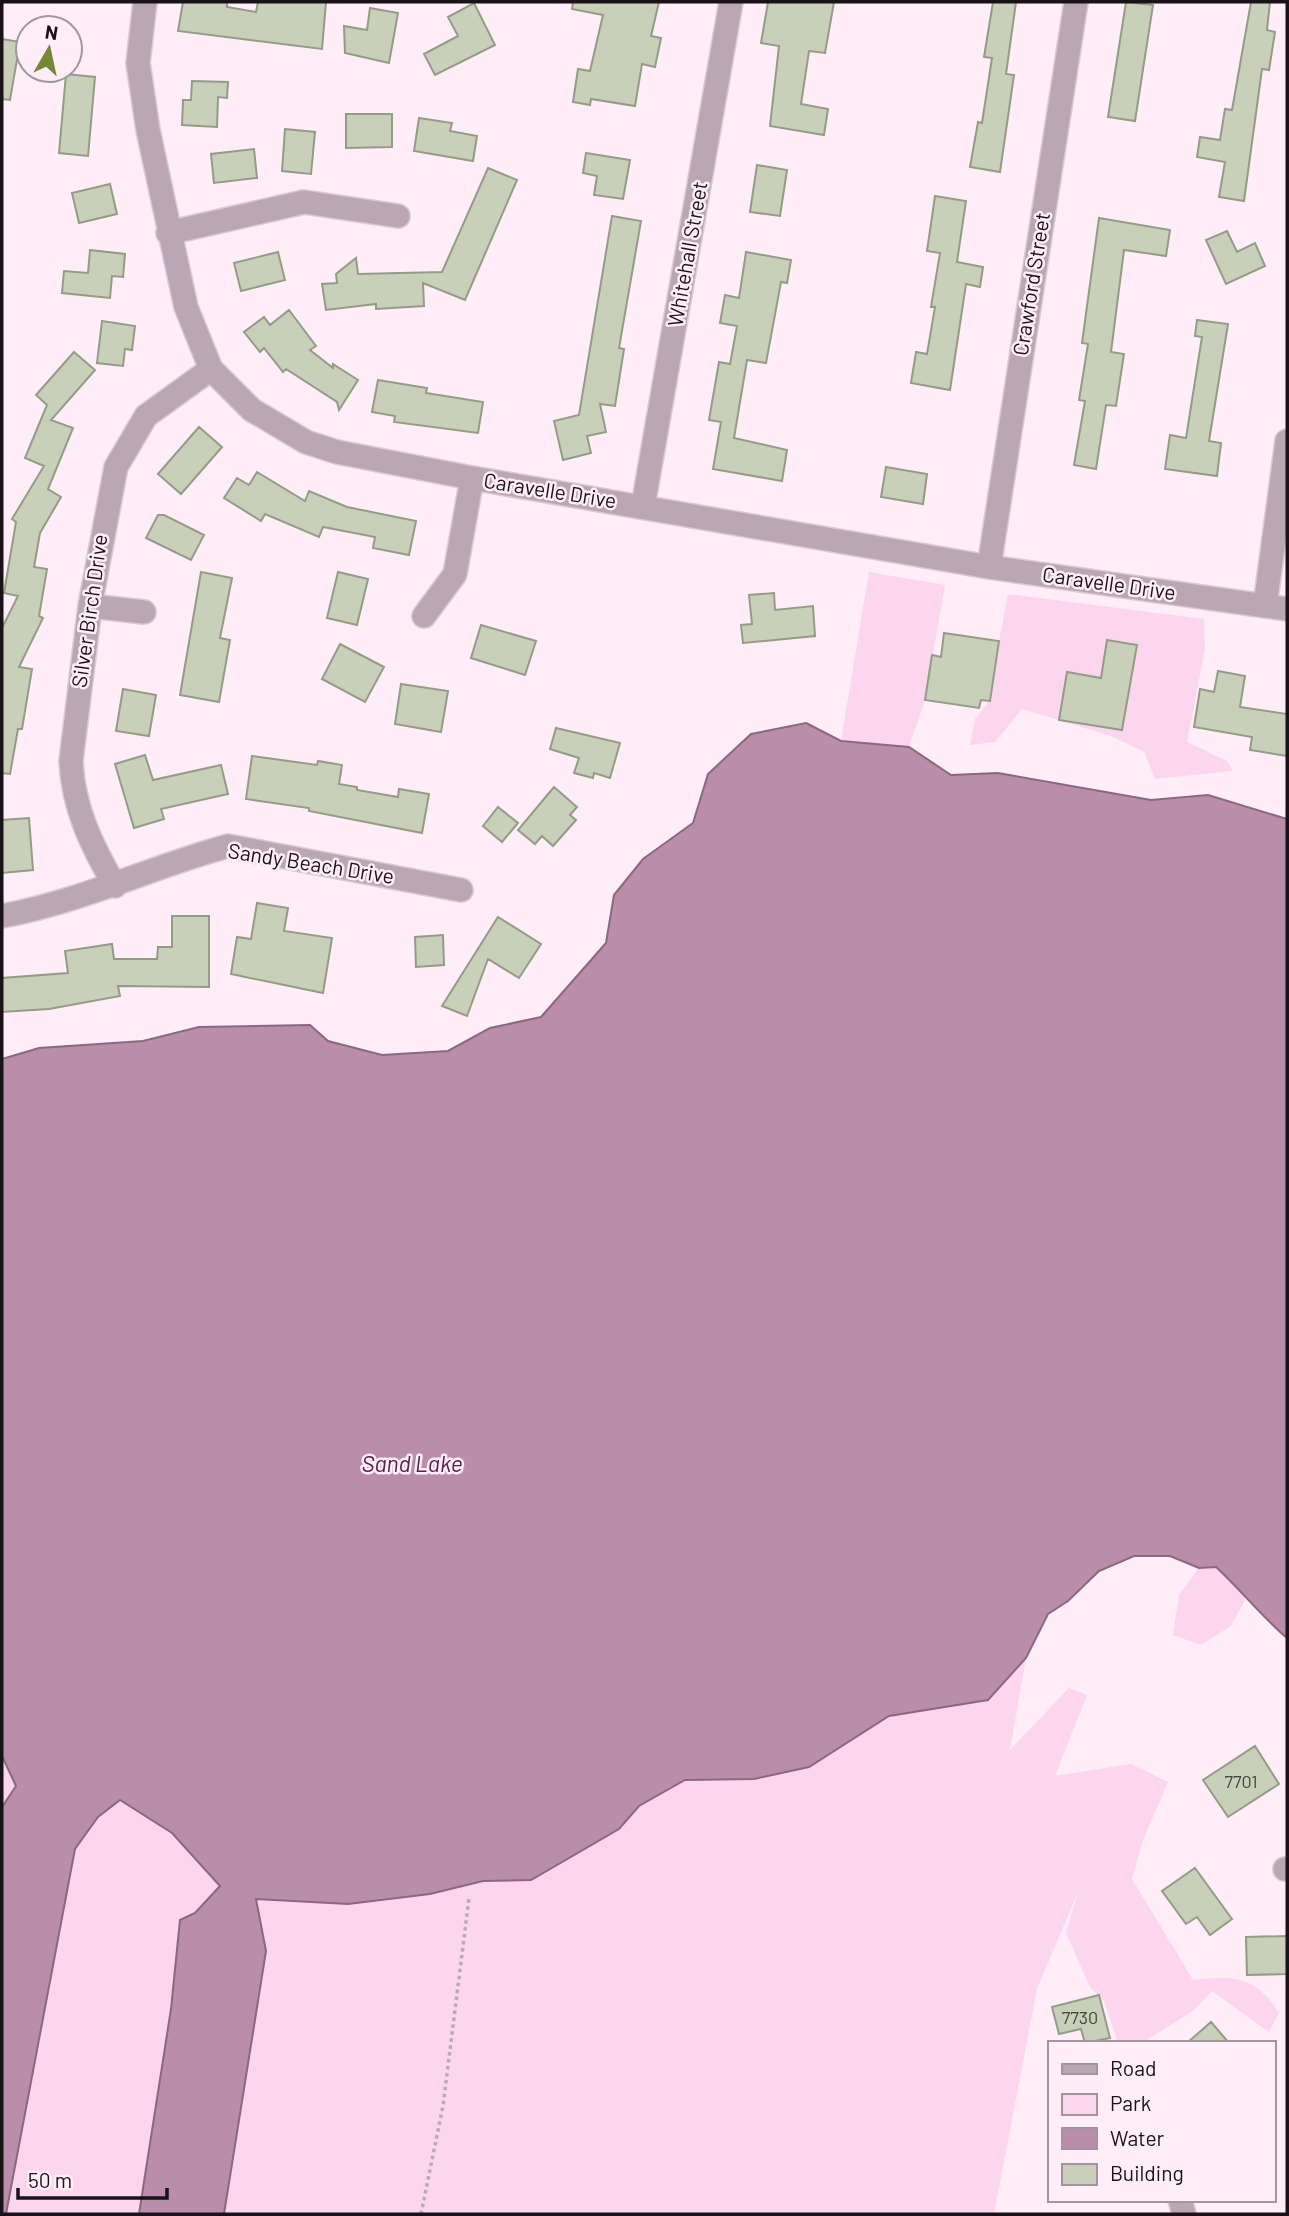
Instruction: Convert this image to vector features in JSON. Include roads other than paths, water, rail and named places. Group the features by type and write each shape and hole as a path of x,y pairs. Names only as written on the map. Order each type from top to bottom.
{"street":[{"name":"Caravelle Drive","path":"145,2 138,63 168,233 186,307 211,369 252,410 306,442 337,452 472,478 989,567 1276,608"},
{"name":"Whitehall Street","path":"643,506 731,2"},
{"name":"Crawford Street","path":"989,567 1076,2"},
{"path":"168,233 304,202 398,216"},
{"name":"Silver Birch Drive","path":"115,886 91,844 72,791 71,761 90,606 105,514 116,467 126,444 146,416 211,369"},
{"path":"1276,608 1287,441"},
{"path":"424,616 455,574 472,478"},
{"path":"90,606 144,612"},
{"name":"Sandy Beach Drive","path":"2,916 42,908 115,886 197,854 228,845 461,890"}],"water":[{"name":"Sand Lake","path":"806,723 841,741 909,747 951,775 998,773 1151,800 1208,795 1287,819 1287,1638 1216,1567 1199,1568 1170,1556 1134,1556 1099,1571 1068,1601 1048,1614 1026,1658 988,1700 889,1716 809,1767 754,1779 685,1780 639,1806 619,1829 531,1880 483,1881 430,1894 348,1904 256,1899 266,1951 224,2214 139,2214 171,2009 180,1920 195,1913 220,1886 172,1833 120,1800 98,1817 75,1849 6,2214 2,2214 2,1807 16,1786 2,1756 2,1059 39,1048 143,1041 199,1027 310,1025 328,1041 382,1055 448,1051 490,1028 541,1017 606,943 614,895 643,859 693,823 708,774 751,734"}]}
